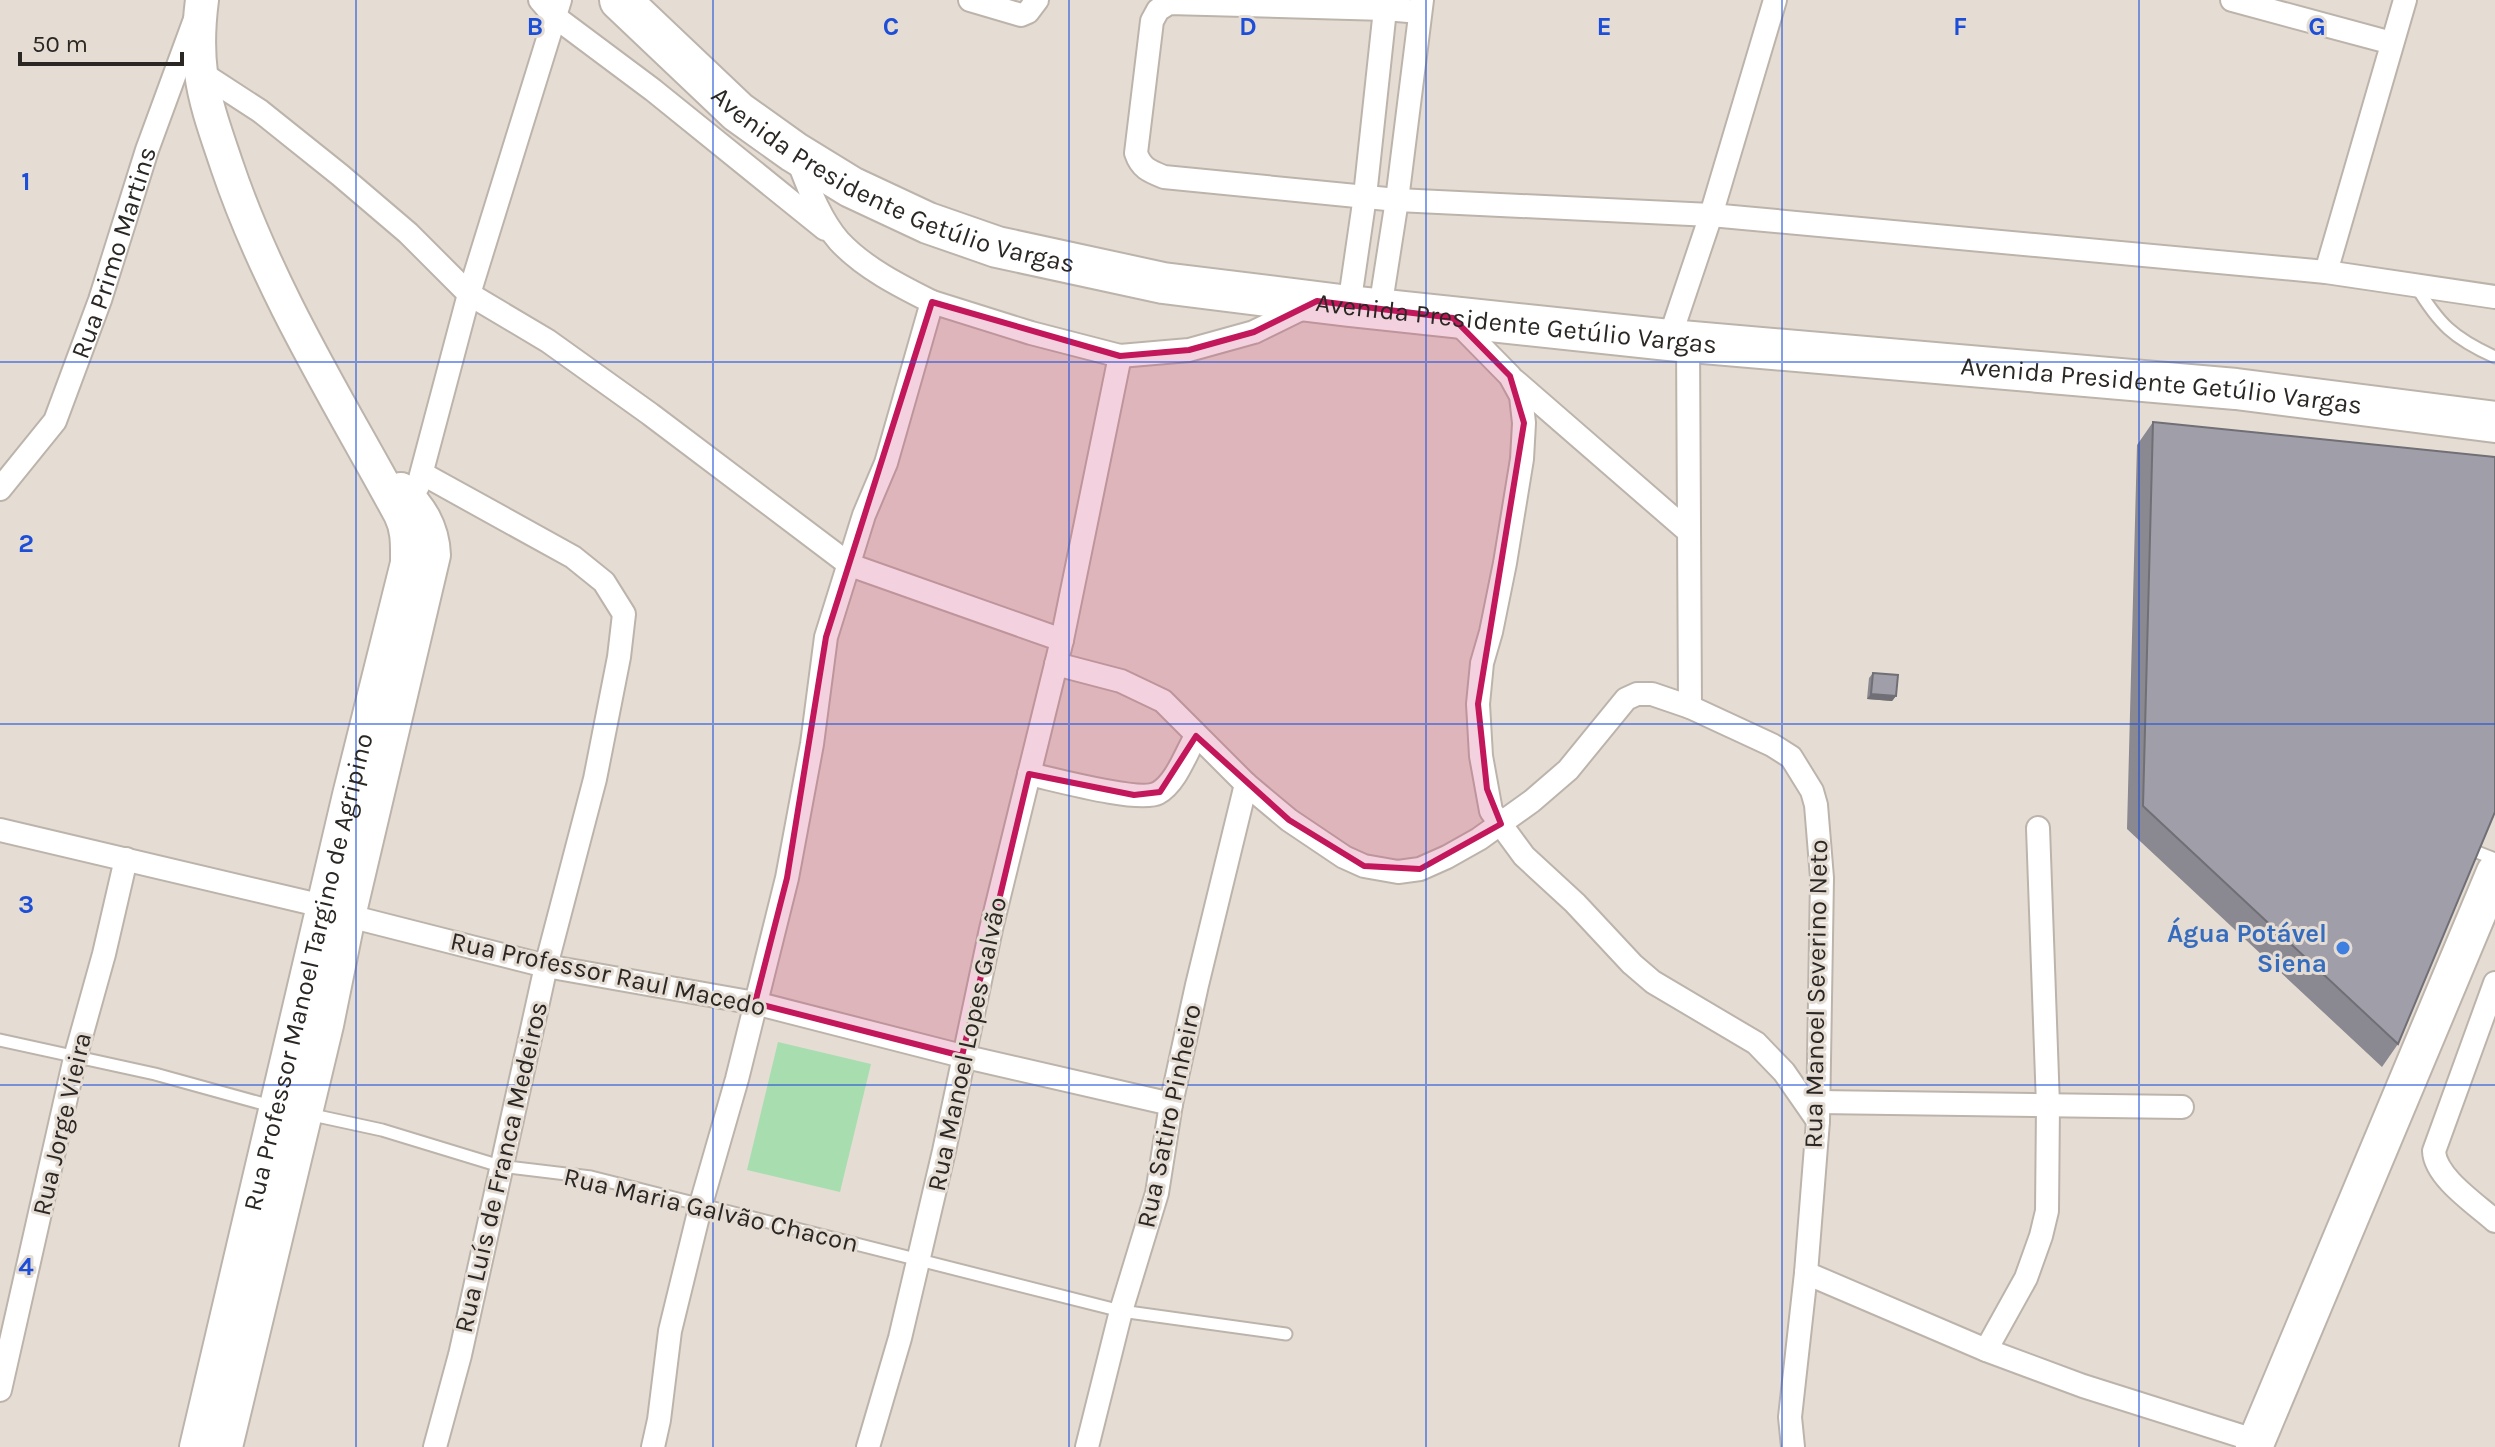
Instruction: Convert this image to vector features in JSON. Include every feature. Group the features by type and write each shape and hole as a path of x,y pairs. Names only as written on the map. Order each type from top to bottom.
{"highway":[{"name":"Avenida Presidente Getúlio Vargas","path":"620,0 738,112 794,152 851,187 928,223 997,247 1163,283 1349,306 1679,340 2236,389 2495,422"}],"main road":[{"path":"2256,1444 2495,872"}],"street":[{"path":"970,0 1021,15 1028,12 1037,0"},
{"path":"1690,707 1689,532 1679,340 1711,215 1775,0"},
{"path":"2232,0 2392,43"},
{"path":"2326,272 2405,0"},
{"name":"Rua Professor Manoel Targino de Agripino","path":"196,1447 291,1111 327,1025 336,911 434,555 434,537 412,496 370,458 320,372 271,274 238,198 213,126 200,72 201,1"},
{"name":"Rua Primo Martins","path":"0,489 55,421 100,300 147,150 201,1"},
{"path":"1349,306 1397,200 1421,6 1169,3 1158,10 1152,21 1136,153 1140,164 1148,171 1164,177 1397,200 1711,215 2326,272 2495,297"},
{"path":"1349,306 1365,196 1386,4"},
{"path":"412,496 551,5 876,271 932,302 1031,333 1120,356 1189,350 1349,306"},
{"path":"200,72 260,111 340,175 408,233 469,294 548,341 850,565 1062,640"},
{"path":"794,152 817,206 838,240"},
{"path":"653,1447 670,1331 787,878 812,744 826,637 864,515 886,463 932,302"},
{"path":"1453,318 1510,376 1689,532"},
{"name":"Rua Manoel Lopes Galvão","path":"868,1447 919,1260 962,1056 1062,640 1120,356"},
{"path":"1510,376 1521,396 1524,423 1522,459 1491,632 1482,663 1478,704 1481,756 1491,811 1524,856 1653,982 1756,1043 1818,1112 2048,1105 2182,1107"},
{"name":"Rua Luís de Franca Medeiros","path":"412,496 573,557 604,582 624,614 619,657 595,779 546,966 460,1355 435,1447"},
{"name":"Rua Manoel Severino Neto","path":"1056,664 1090,671 1143,690 1175,712 1246,784 1289,820 1344,857 1384,872 1420,869 1501,824 1568,770 1626,699 1637,694 1652,694 1690,707 1791,757 1812,791 1816,805 1822,878 1818,1112 1806,1273 1790,1417 1793,1447"},
{"path":"1029,774 1122,793 1151,795 1160,792 1168,783 1196,736"},
{"name":"Rua Satiro Pinheiro","path":"1087,1447 1121,1311 1157,1193 1171,1104 1246,784"},
{"path":"1986,1350 2026,1278 2047,1211 2048,1105 2038,828"},
{"name":"Rua Professor Raul Macedo","path":"0,830 336,911 546,966 755,1003 962,1056 1171,1104"},
{"name":"Rua Jorge Vieira","path":"0,1390 75,1058 126,859"},
{"path":"2495,983 2434,1151 2434,1160 2444,1177 2495,1221"},
{"name":"Rua Professor Manoel Targino de Agripino","path":"226,1447 291,1111"},
{"path":"1806,1273 1986,1350 2256,1444"}],"lane":[{"path":"2415,285 2441,324 2477,349 2495,357"},
{"path":"2451,843 2495,859"},
{"name":"Rua Maria Galvão Chacon","path":"0,1040 155,1074 291,1111 382,1130 500,1166 591,1177 1121,1311 1286,1334"}],"highlighted area":[{"path":"1317,301 1453,318 1510,376 1524,423 1478,704 1487,789 1501,824 1420,869 1364,866 1289,820 1196,736 1160,792 1134,795 1029,774 962,1056 755,1003 787,878 826,637 932,302 1120,356 1189,350 1254,332"}],"green space":[{"path":"778,1042 871,1064 840,1192 747,1170"}],"building":[{"path":"2153,422 2495,457 2495,812 2398,1044 2143,806"},
{"path":"1873,673 1898,675 1896,696 1871,694"}],"place":[{"name":"Água Potável Siena","path":"2343,948"}]}
